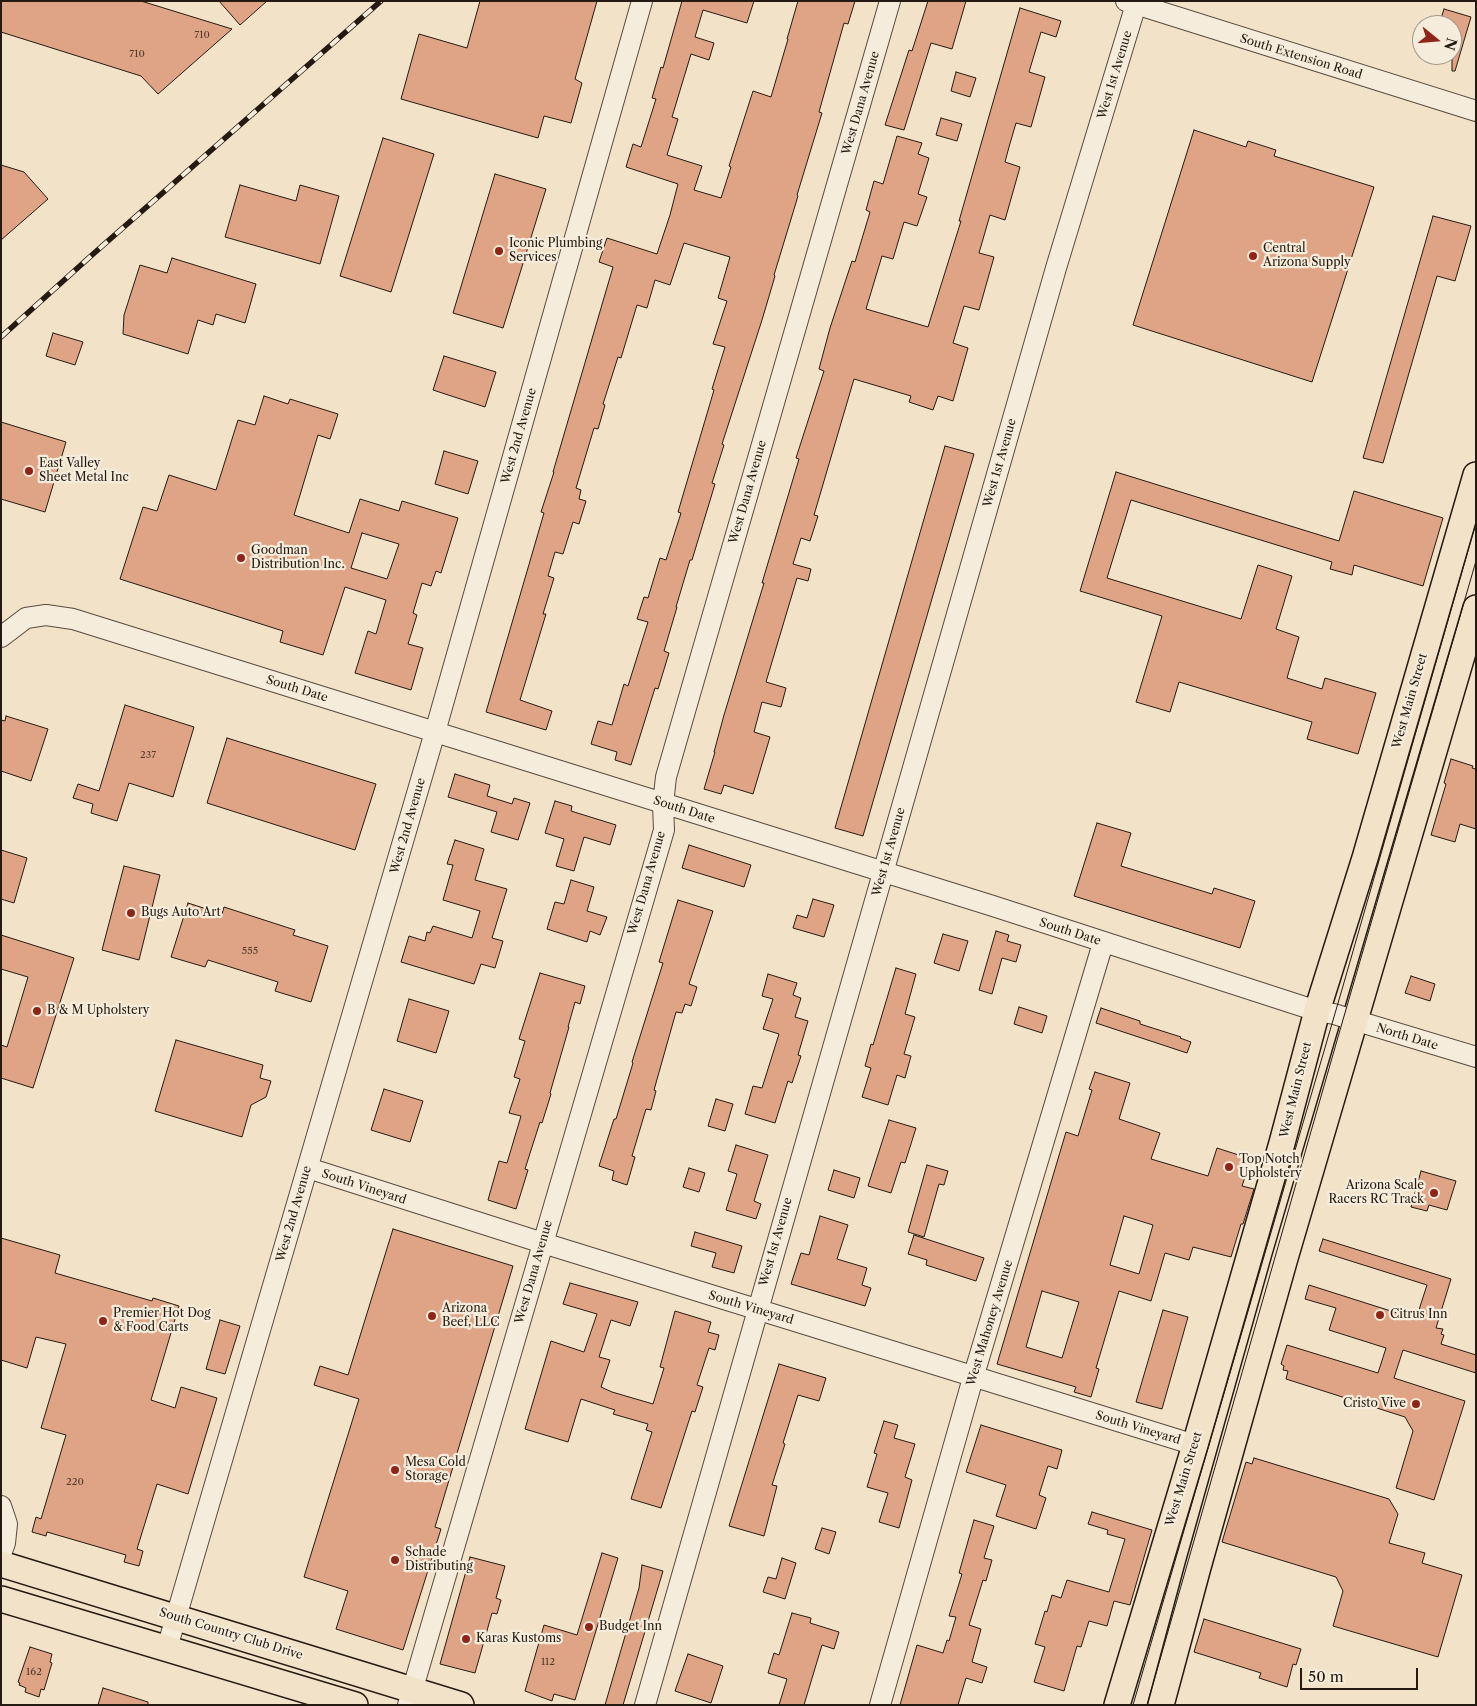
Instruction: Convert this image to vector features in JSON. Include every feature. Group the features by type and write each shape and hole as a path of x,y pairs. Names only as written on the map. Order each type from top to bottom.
{"main road":[{"name":"West Main Street","path":"1161,1705 1248,1390 1337,1015 1365,858 1476,475"},
{"name":"West Main Street","path":"1117,1705 1195,1445 1282,1143 1337,1015 1476,608"},
{"name":"South Country Club Drive","path":"1,1564 176,1617 410,1697 461,1705"},
{"path":"1,1599 355,1705"}],"street":[{"name":"West 2nd Avenue","path":"167,1648 435,732 642,1"},
{"name":"West Dana Avenue","path":"410,1697 664,830 663,804 668,767 890,1"},
{"name":"South Extension Road","path":"1133,2 1476,111"},
{"name":"West 1st Avenue","path":"645,1705 1133,2"},
{"name":"South Date","path":"1,637 26,618 46,615 73,619 1337,1015"},
{"name":"West Mahoney Avenue","path":"880,1705 973,1378 1103,942"},
{"name":"North Date","path":"1337,1015 1476,1057"},
{"name":"South Vineyard","path":"308,1168 542,1244 1195,1445"},
{"path":"1,1506 7,1524 5,1543 1,1554"}],"building":[{"path":"1,1 141,1 232,29 158,94 141,76 1,32"},
{"path":"219,1 267,1 240,25"},
{"path":"480,1 597,1 575,79 582,83 571,123 544,116 538,138 401,99 419,34 467,48"},
{"path":"682,1 754,1 747,23 703,10 695,37 714,43 709,60 691,54 672,117 678,119 667,155 702,166 694,190 721,198 731,167 729,166 753,91 771,97 798,1 855,1 848,24 844,23 819,112 822,113 775,276 722,444 724,445 712,483 715,484 692,560 690,560 664,651 669,653 658,689 655,688 631,765 615,760 617,752 591,744 598,721 612,725 624,684 628,686 648,622 637,619 644,597 648,598 660,558 666,560 681,513 678,512 725,347 713,344 727,301 718,298 730,257 684,243 670,285 655,280 647,308 637,305 621,358 618,357 603,404 605,405 598,429 594,428 576,488 581,490 579,499 586,501 579,524 573,522 563,554 555,552 548,576 554,578 543,614 546,614 520,700 552,711 546,730 486,712 544,513 541,512 613,267 599,262 607,238 657,254 670,215 678,184 626,167 633,144 641,147 656,99 652,98 661,67 663,68"},
{"path":"928,1 966,1 952,49 931,43 904,130 885,125 909,50 912,51"},
{"path":"1020,8 1061,21 1056,37 1041,32 1029,72 1045,77 1031,127 1016,123 1009,147 1005,162 1020,167 1005,220 990,215 979,253 994,257 979,310 964,306 953,343 968,348 953,401 938,396 933,410 909,402 911,396 854,379 814,515 818,516 810,541 801,538 793,564 811,569 808,581 797,578 766,682 786,688 781,707 762,702 754,732 770,737 753,794 724,785 721,794 704,789 799,459 796,458 824,371 819,369 830,328 852,261 855,262 870,212 866,210 874,181 883,184 897,136 922,143 918,154 929,158 918,194 927,197 917,226 904,222 893,259 882,256 866,309 928,327 961,221 959,221"},
{"path":"1444,9 1471,17 1462,47 1462,15 1442,15"},
{"path":"1452,65 1457,65 1455,71 1452,71"},
{"path":"956,72 976,78 970,97 951,91"},
{"path":"941,118 962,124 957,141 936,135"},
{"name":"Central Arizona Supply","path":"1194,130 1246,147 1248,141 1276,150 1274,156 1374,187 1312,382 1133,325"},
{"path":"383,138 434,154 391,292 340,276"},
{"path":"1,165 24,172 48,199 1,240"},
{"name":"Iconic Plumbing Services","path":"495,174 546,189 503,328 453,313"},
{"path":"240,185 296,201 300,185 339,196 320,264 225,237"},
{"path":"1433,216 1471,226 1455,281 1437,276 1383,463 1363,458"},
{"path":"172,258 256,284 245,323 216,314 213,325 198,320 188,354 123,334 124,315 140,265 167,273"},
{"path":"53,333 83,342 75,365 46,356"},
{"path":"444,356 496,372 485,407 433,390"},
{"path":"264,396 288,404 290,399 338,414 330,439 318,435 294,515 349,533 360,499 399,511 402,501 458,518 441,573 436,571 431,586 422,583 413,613 417,615 408,644 423,648 411,690 355,673 368,631 376,634 386,600 345,587 323,655 280,642 283,631 120,579 143,507 157,511 169,475 216,490 238,420 255,425","holes":["362,533 399,544 387,579 351,568"]},
{"name":"East Valley Sheet Metal Inc","path":"1,422 66,442 45,512 1,499"},
{"path":"945,446 974,454 863,836 835,828"},
{"path":"444,451 478,461 468,494 435,484"},
{"path":"1116,472 1339,541 1354,491 1443,518 1423,586 1354,565 1352,575 1330,569 1332,562 1131,500 1107,578 1241,619 1258,565 1292,576 1276,629 1299,637 1287,678 1322,689 1325,678 1376,693 1358,754 1307,739 1312,722 1179,682 1170,712 1136,702 1162,616 1080,591"},
{"path":"125,705 194,727 173,797 129,783 117,821 91,813 93,804 73,798 78,784 99,791"},
{"path":"6,716 48,729 31,781 1,771 1,720 5,721"},
{"path":"227,738 376,784 355,850 207,803"},
{"path":"1451,759 1473,766 1472,768 1476,769 1476,829 1460,824 1455,842 1431,835 1446,784 1444,783"},
{"path":"455,774 490,785 487,796 512,804 514,798 530,803 518,840 491,832 497,812 448,797"},
{"path":"555,801 572,806 571,811 616,825 610,845 584,837 574,871 556,866 564,839 545,833"},
{"path":"1097,823 1131,833 1121,866 1212,894 1214,888 1255,901 1240,948 1074,896"},
{"path":"455,840 484,849 475,880 507,889 492,938 503,941 495,968 481,964 474,984 401,962 409,936 425,941 427,932 430,933 433,926 472,938 480,911 443,900 453,865 447,864"},
{"path":"689,845 751,865 744,887 682,868"},
{"path":"1,850 27,858 14,903 1,899"},
{"name":"Bugs Auto Art","path":"124,866 160,875 139,960 102,950"},
{"path":"571,880 594,887 587,911 607,917 600,935 590,931 587,942 547,929 555,902 564,904"},
{"path":"813,899 834,905 824,937 793,928 797,915 807,918"},
{"path":"678,900 713,911 689,984 697,987 691,1006 685,1004 682,1013 676,1012 654,1090 656,1091 651,1110 646,1109 632,1156 635,1157 627,1185 612,1180 614,1171 599,1166 614,1119 616,1119 663,963 659,962"},
{"path":"188,903 222,914 224,907 295,930 293,935 328,946 311,1002 275,991 278,982 208,960 205,967 171,957"},
{"path":"996,931 1009,935 1007,941 1021,945 1016,962 1002,958 992,994 979,990"},
{"path":"943,934 968,941 959,971 934,963"},
{"name":"B & M Upholstery","path":"1,935 74,958 33,1088 1,1078 1,1045 7,1047 28,977 1,969"},
{"path":"896,968 916,974 905,1014 915,1017 904,1054 911,1056 905,1078 897,1075 888,1105 862,1097 871,1068 865,1066"},
{"path":"540,973 585,986 580,1004 575,1002 551,1094 525,1169 528,1170 516,1209 488,1200 499,1161 507,1163 521,1116 509,1113 520,1079 514,1077 525,1041 519,1039"},
{"path":"768,974 797,983 793,995 801,998 795,1017 808,1021 798,1055 801,1056 792,1083 788,1081 775,1123 745,1114 753,1086 762,1088 779,1034 763,1029 773,999 762,996"},
{"path":"1411,976 1435,984 1430,1001 1405,993"},
{"path":"409,999 449,1011 436,1053 397,1041"},
{"path":"1019,1007 1047,1016 1042,1033 1014,1024"},
{"path":"1101,1008 1140,1021 1140,1024 1191,1042 1187,1053 1096,1023"},
{"path":"176,1040 263,1065 260,1078 271,1081 266,1097 251,1105 242,1137 155,1111"},
{"path":"1095,1072 1130,1083 1119,1119 1160,1133 1151,1159 1208,1176 1217,1148 1251,1159 1242,1186 1254,1189 1231,1257 1193,1247 1189,1260 1165,1253 1151,1301 1119,1291 1096,1368 1099,1369 1091,1397 1074,1392 1076,1387 997,1364 1066,1132 1078,1136 1092,1090 1089,1089","holes":["1124,1216 1153,1225 1139,1274 1110,1265","1042,1291 1079,1302 1062,1358 1026,1347"]},
{"path":"384,1089 423,1101 410,1142 371,1130"},
{"path":"716,1099 733,1104 725,1131 708,1126"},
{"path":"889,1120 916,1128 905,1163 901,1162 891,1193 868,1186"},
{"path":"736,1145 768,1155 754,1201 761,1204 756,1219 726,1210 737,1174 728,1171"},
{"path":"927,1165 948,1171 944,1185 939,1184 924,1237 908,1232"},
{"path":"689,1168 705,1173 699,1192 683,1187"},
{"path":"834,1170 860,1178 854,1198 828,1190"},
{"name":"Arizona Scale Racers RC Track","path":"1421,1171 1456,1181 1447,1210 1429,1205 1427,1211 1411,1207"},
{"path":"820,1216 848,1225 837,1259 867,1268 862,1285 871,1288 865,1306 791,1284 801,1253 809,1255"},
{"path":"393,1229 513,1266 435,1527 441,1529 403,1650 336,1629 348,1591 304,1577 359,1399 314,1385 320,1366 348,1375"},
{"path":"695,1232 742,1246 734,1273 712,1267 716,1253 691,1246"},
{"path":"914,1235 984,1258 976,1281 926,1265 927,1260 908,1254"},
{"path":"1,1238 60,1255 55,1273 152,1301 153,1298 179,1306 151,1400 175,1408 181,1387 217,1398 188,1494 157,1484 137,1549 143,1551 139,1566 124,1562 126,1555 47,1532 46,1536 32,1532 36,1517 41,1519 66,1435 41,1428 66,1344 36,1337 27,1368 1,1360"},
{"path":"1323,1239 1451,1279 1436,1328 1443,1329 1441,1334 1444,1335 1441,1344 1476,1355 1476,1373 1403,1350 1394,1378 1465,1401 1434,1500 1396,1488 1413,1431 1405,1417 1286,1379 1288,1371 1283,1370 1284,1366 1281,1364 1287,1345 1378,1373 1386,1348 1329,1330 1336,1308 1305,1299 1309,1285 1416,1319 1427,1285 1319,1251"},
{"path":"570,1283 638,1302 630,1326 611,1320 599,1357 610,1360 601,1387 612,1392 653,1404 664,1368 660,1367 675,1311 711,1322 708,1332 719,1335 715,1350 709,1348 697,1385 703,1387 695,1412 692,1411 661,1508 631,1499 652,1432 646,1430 648,1424 613,1414 615,1410 581,1399 568,1442 525,1429 551,1341 584,1352 597,1314 563,1304"},
{"path":"1163,1310 1188,1317 1162,1409 1136,1402"},
{"path":"220,1320 240,1326 225,1374 206,1369"},
{"path":"779,1364 826,1378 819,1401 798,1395 772,1485 777,1486 764,1536 729,1526"},
{"path":"884,1421 898,1425 894,1438 915,1444 905,1477 912,1480 899,1528 879,1522 888,1493 867,1487 877,1454 874,1453"},
{"path":"981,1425 1062,1450 1057,1469 1048,1466 1039,1495 1046,1498 1036,1529 996,1516 1006,1485 966,1472"},
{"path":"1254,1458 1389,1499 1398,1514 1389,1543 1425,1553 1422,1563 1462,1575 1438,1657 1333,1626 1343,1591 1336,1577 1222,1542 1246,1462 1252,1464"},
{"path":"1092,1512 1152,1530 1130,1605 1114,1601 1107,1626 1089,1621 1081,1647 1077,1646 1064,1691 1034,1682 1045,1647 1035,1644 1045,1611 1047,1612 1052,1595 1061,1598 1067,1580 1109,1592 1125,1539 1107,1534 1108,1530 1088,1524"},
{"path":"974,1520 994,1526 984,1558 992,1560 986,1581 983,1580 969,1625 981,1629 972,1662 987,1667 982,1683 966,1678 958,1705 900,1705 917,1645 943,1653 947,1640 949,1641 956,1617 949,1616 962,1574 959,1573"},
{"path":"822,1528 836,1532 829,1554 815,1549"},
{"path":"602,1553 618,1558 575,1700 554,1694 552,1701 525,1691 544,1625 577,1635"},
{"name":"Karas Kustoms","path":"470,1557 505,1566 496,1598 501,1600 497,1614 492,1613 475,1673 440,1664"},
{"path":"782,1558 796,1563 785,1599 763,1592 768,1577 776,1579"},
{"path":"642,1565 663,1571 623,1705 605,1705 639,1588"},
{"path":"792,1613 811,1618 810,1623 839,1632 834,1649 822,1645 804,1705 779,1705 787,1679 768,1673 774,1653 779,1655"},
{"path":"1204,1619 1301,1649 1296,1665 1293,1664 1287,1687 1259,1678 1261,1673 1194,1652"},
{"path":"30,1647 52,1654 50,1662 52,1663 44,1690 41,1689 39,1697 25,1692 26,1688 19,1685 20,1683 18,1682"},
{"path":"688,1654 723,1666 711,1703 675,1691"},
{"path":"103,1688 148,1702 148,1705 98,1705"}],"tram line":[{"path":"1133,1705 1476,523"},
{"path":"1147,1705 1476,561"}],"railway":[{"path":"1,337 381,1"}],"place":[{"name":"Iconic Plumbing Services","path":"499,251"},
{"name":"Central Arizona Supply","path":"1253,256"},
{"name":"East Valley Sheet Metal Inc","path":"29,471"},
{"name":"Goodman Distribution Inc.","path":"241,558"},
{"name":"Bugs Auto Art","path":"131,913"},
{"name":"B & M Upholstery","path":"37,1011"},
{"name":"Top Notch Upholstery","path":"1229,1167"},
{"name":"Arizona Scale Racers RC Track","path":"1434,1193"},
{"name":"Citrus Inn","path":"1380,1315"},
{"name":"Arizona Beef, LLC","path":"432,1316"},
{"name":"Premier Hot Dog & Food Carts","path":"103,1321"},
{"name":"Cristo Vive","path":"1416,1404"},
{"name":"Mesa Cold Storage","path":"395,1470"},
{"name":"Schade Distributing","path":"395,1560"},
{"name":"Budget Inn","path":"589,1627"},
{"name":"Karas Kustoms","path":"466,1639"}]}
